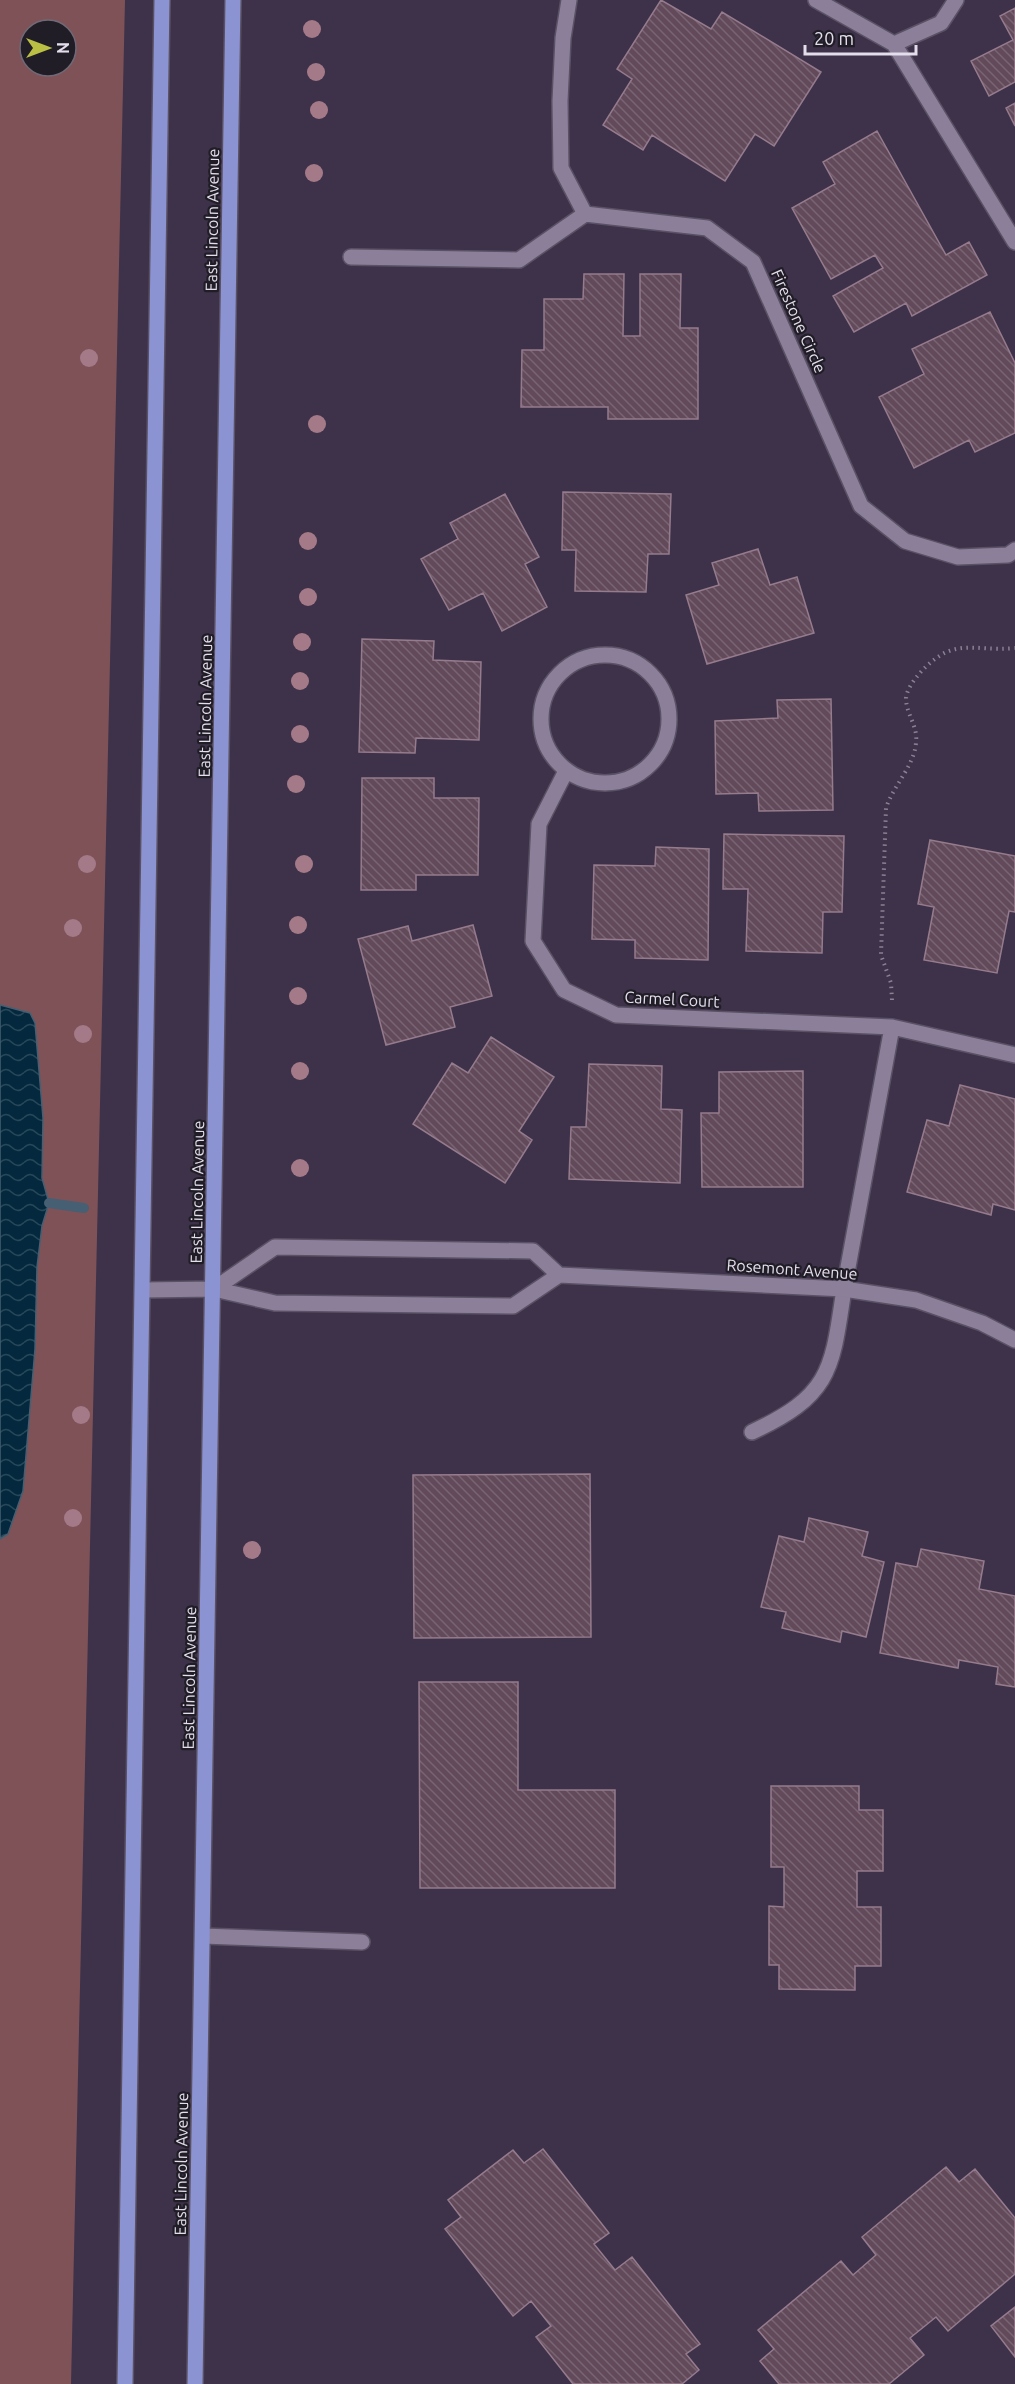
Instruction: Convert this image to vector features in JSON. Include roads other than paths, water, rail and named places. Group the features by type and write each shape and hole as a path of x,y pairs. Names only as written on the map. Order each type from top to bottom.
{"main road":[{"path":"125,2384 144,1290 162,0"},
{"name":"East Lincoln Avenue","path":"195,2384 233,0"}],"street":[{"path":"351,257 519,260 585,214 561,168 560,101 563,38 569,0"},
{"path":"816,0 894,44 1015,242"},
{"path":"894,44 941,23 956,0"},
{"name":"Firestone Circle","path":"585,214 707,228 753,262 861,506 905,542 958,557 1008,555 1015,550"},
{"path":"596,655 617,656 638,663 654,677 665,696 670,716 668,737 659,756 645,771 626,781 606,784 585,781 566,771 551,756 543,736 541,714 546,693 558,675 575,662 596,655"},
{"name":"Carmel Court","path":"566,771 539,824 533,941 564,990 616,1015 892,1027 1015,1055"},
{"path":"752,1432 777,1420 819,1387 834,1356 892,1027"},
{"path":"144,1290 214,1289 275,1303 513,1306 559,1275 533,1251 275,1247 214,1289"},
{"name":"Rosemont Avenue","path":"559,1275 844,1289 916,1300 982,1323 1015,1340"},
{"path":"203,1936 362,1942"}],"water":[{"path":"0,1005 30,1013 35,1023 43,1118 42,1178 49,1203 42,1226 37,1267 35,1349 23,1491 8,1534 0,1539"}],"waterway":[{"path":"49,1203 84,1208"}]}
